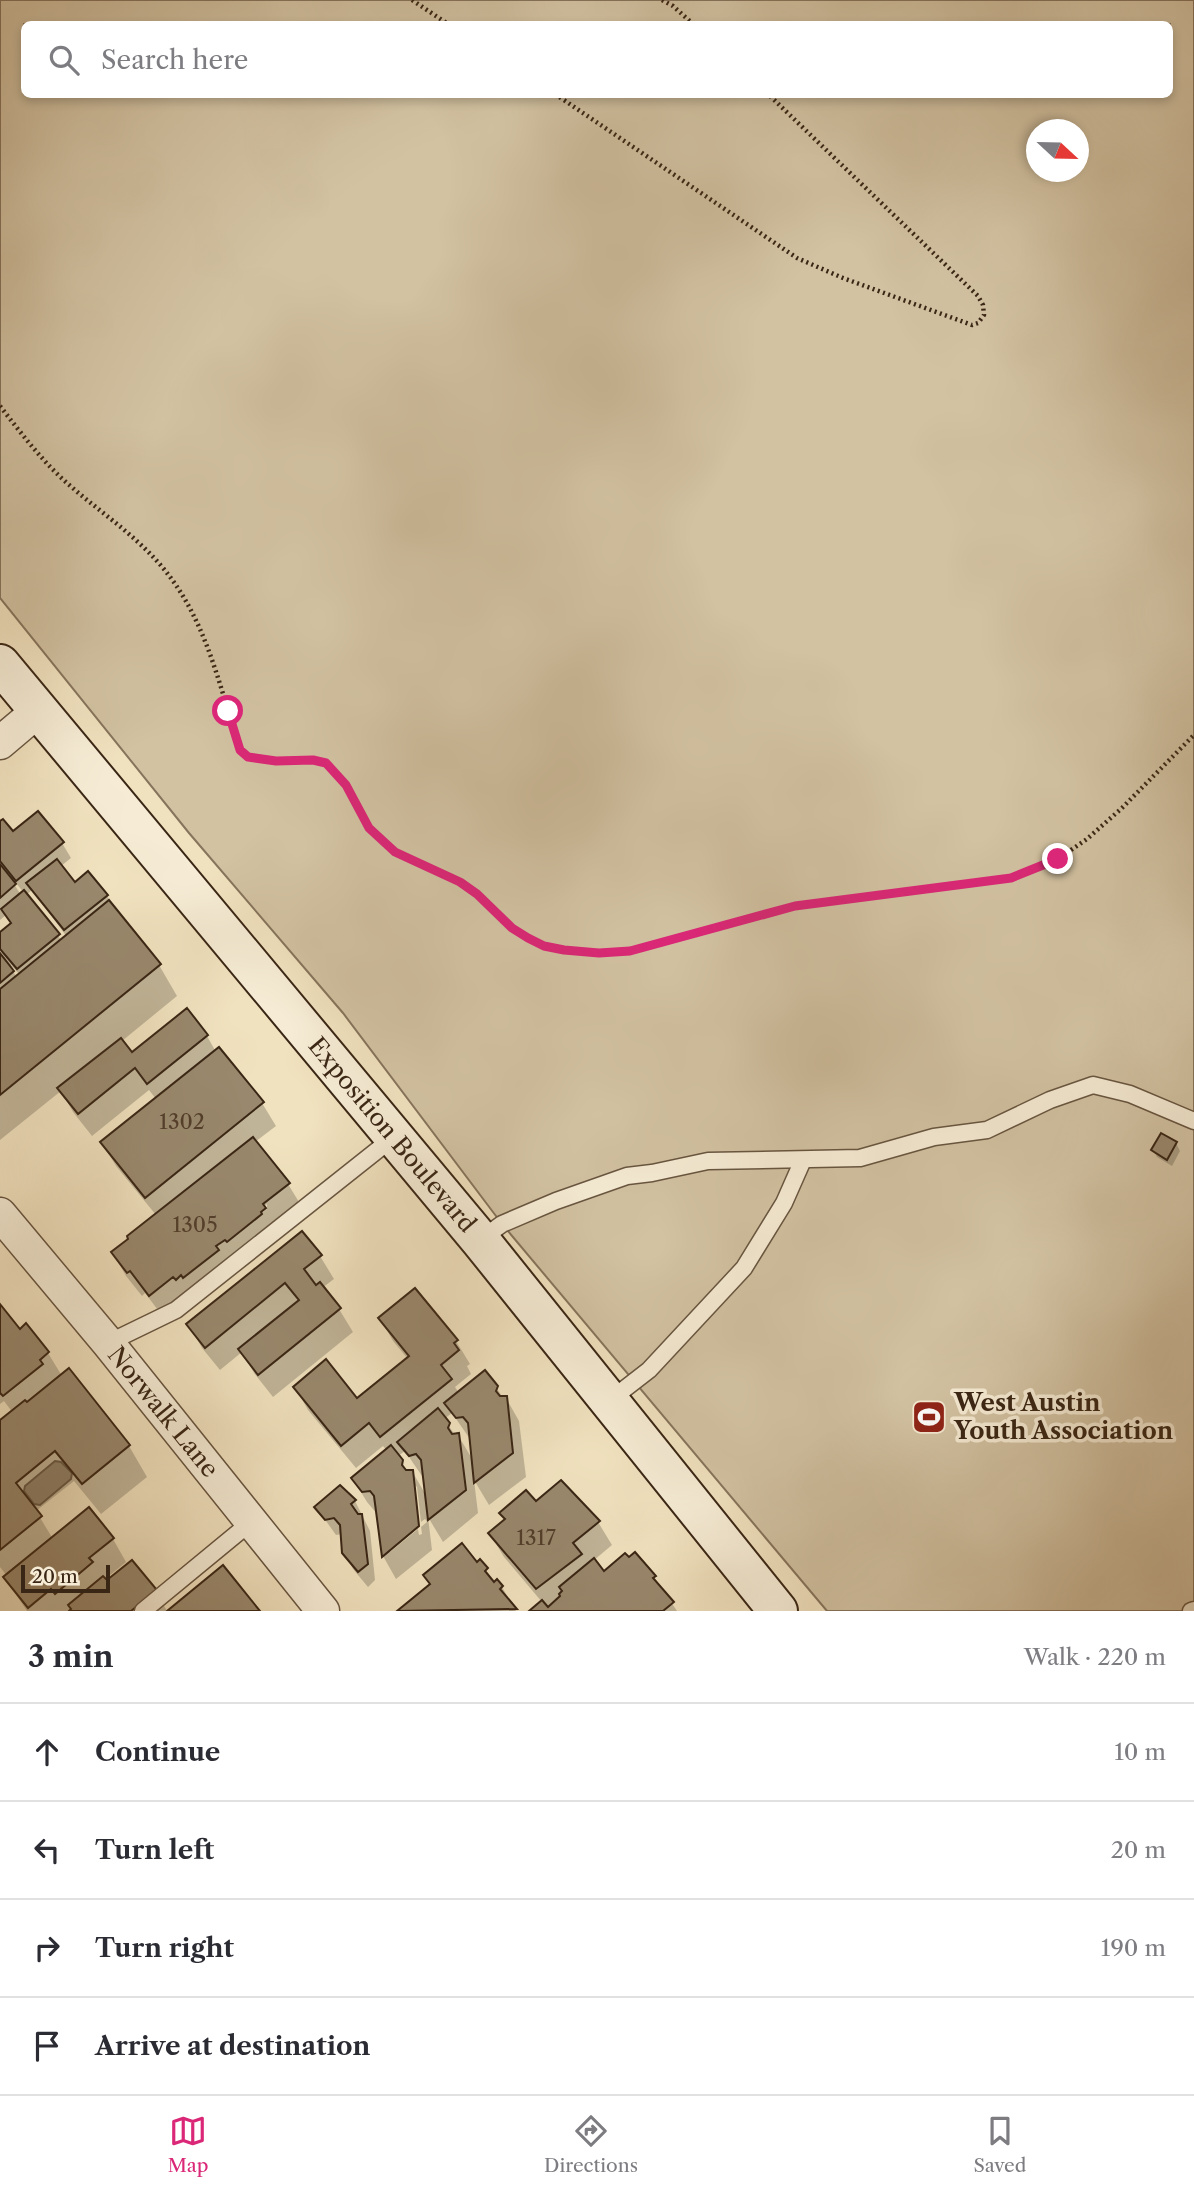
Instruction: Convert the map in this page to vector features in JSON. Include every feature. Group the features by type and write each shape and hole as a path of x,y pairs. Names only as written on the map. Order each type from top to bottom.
{"street":[{"name":"Exposition Boulevard","path":"0,664 480,1240 778,1611"},
{"path":"0,743 39,710"},
{"name":"Norwalk Lane","path":"0,1214 108,1343 323,1611"}],"lane":[{"path":"480,1240 502,1224 556,1201 627,1177 708,1161 860,1158 934,1137 987,1130 1049,1100 1093,1085 1130,1094 1194,1121"},
{"path":"108,1343 176,1310 394,1137"},
{"path":"609,1401 649,1370 744,1268 784,1203 803,1160"},
{"path":"143,1611 251,1522"}],"path":[{"path":"412,0 444,21"},
{"path":"662,0 690,21"},
{"path":"561,98 797,258 916,306 972,325 978,323 984,315 984,305 978,296 772,98"},
{"path":"0,407 65,481 155,558 173,581 214,662 240,750 248,757 258,760 313,760 326,763 346,785 369,828 388,846 411,861 460,882 477,894 512,928 544,946 580,953 630,951 795,906 1011,878 1058,859 1087,839 1194,735"}],"shaded area":[{"path":"0,0 1194,0 1194,1611 827,1611 502,1224 343,1013 189,833 0,598"},
{"path":"55,1461 61,1462 72,1473 71,1479 40,1505 34,1504 24,1491 25,1486"}],"building":[{"path":"38,811 64,842 16,881 0,861 0,821 3,819 13,831"},
{"path":"57,859 75,882 88,871 108,895 64,930 26,883"},
{"path":"0,864 16,884 0,898"},
{"path":"24,890 60,934 17,969 0,949 0,932 11,923 1,909"},
{"path":"109,900 161,964 0,1095 0,989"},
{"path":"0,953 14,971 0,983"},
{"path":"187,1008 208,1035 147,1084 135,1068 78,1114 57,1088 121,1038 132,1052"},
{"path":"219,1047 264,1102 145,1198 100,1142"},
{"path":"1161,1133 1177,1142 1167,1160 1151,1150"},
{"path":"253,1137 290,1183 263,1204 266,1208 262,1214 227,1242 225,1240 216,1246 219,1250 183,1278 181,1275 176,1280 173,1277 149,1296 111,1252 128,1239 127,1236"},
{"path":"302,1231 322,1255 304,1269 316,1285 320,1282 341,1308 258,1375 238,1349 299,1300 285,1283 205,1348 186,1324"},
{"path":"415,1288 458,1340 454,1343 459,1350 441,1365 452,1379 380,1437 369,1423 341,1446 293,1387 326,1359 357,1398 409,1356 378,1318"},
{"path":"0,1304 20,1329 26,1323 49,1352 40,1360 43,1364 3,1396 0,1393"},
{"path":"69,1368 130,1445 82,1484 55,1451 16,1483 42,1516 0,1550 0,1420"},
{"path":"485,1370 498,1386 496,1391 500,1396 507,1396 513,1453 474,1483 468,1423 463,1417 456,1418 444,1403"},
{"path":"438,1408 450,1423 448,1428 452,1434 459,1433 466,1490 428,1520 421,1460 416,1454 409,1456 397,1442"},
{"path":"391,1445 403,1460 402,1465 406,1470 413,1470 419,1526 382,1557 374,1496 370,1491 362,1492 351,1478"},
{"path":"561,1480 600,1521 573,1543 582,1554 536,1589 488,1533 505,1519 499,1513 526,1490 536,1501"},
{"path":"340,1485 356,1500 351,1504 358,1514 362,1514 368,1564 358,1572 342,1553 340,1525 334,1518 325,1520 314,1507"},
{"path":"89,1507 114,1538 89,1558 93,1562 55,1594 51,1589 28,1608 3,1577"},
{"path":"462,1543 477,1562 480,1559 488,1568 485,1571 494,1582 497,1579 503,1586 500,1589 517,1609 397,1611 430,1584 423,1575"},
{"path":"635,1552 674,1602 663,1611 529,1611 542,1600 548,1607 560,1596 562,1591 559,1587 594,1558 604,1571 625,1553 629,1557"},
{"path":"132,1560 157,1590 131,1611 69,1611 71,1609 68,1605 103,1576 107,1580"},
{"path":"223,1565 260,1611 167,1611"}],"place":[{"name":"West Austin Youth Association","path":"929,1417"}],"route":[{"path":"228,711 240,750 248,757 258,760 313,760 326,763 346,785 369,828 395,852 460,882 477,894 512,928 528,938 544,946 580,953 630,951 795,906 1011,878 1058,859"}]}
